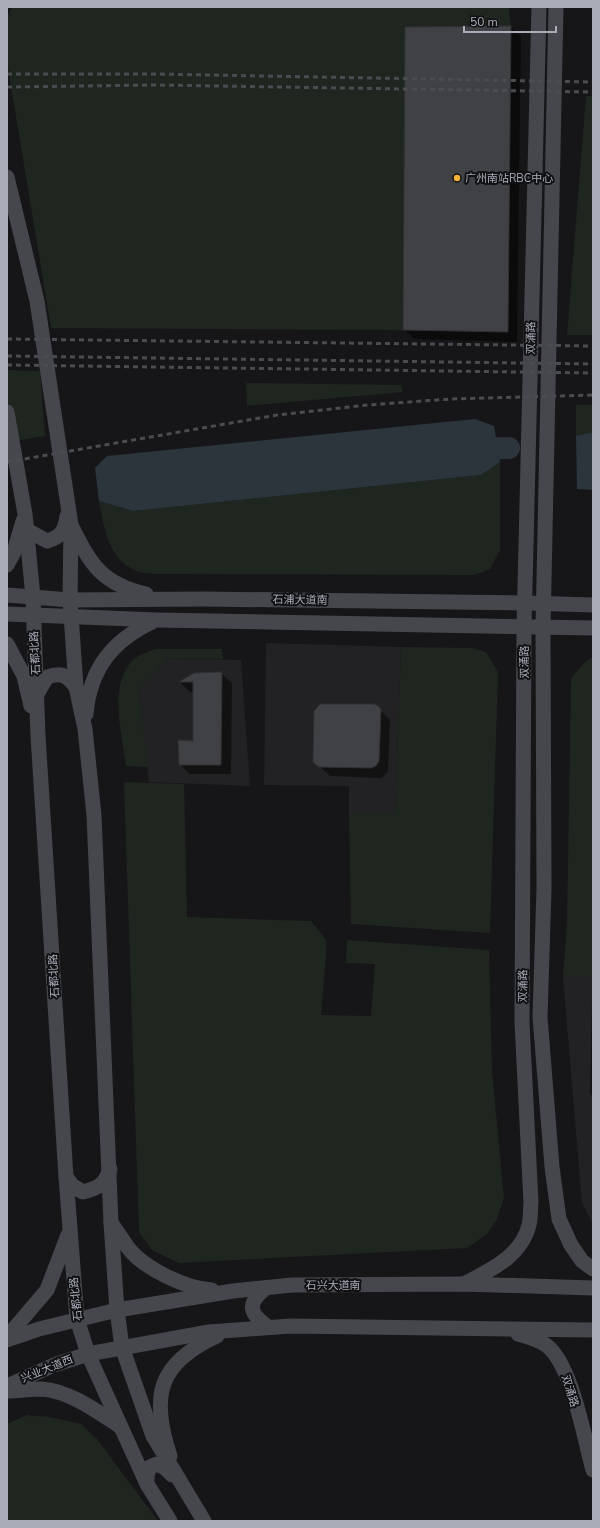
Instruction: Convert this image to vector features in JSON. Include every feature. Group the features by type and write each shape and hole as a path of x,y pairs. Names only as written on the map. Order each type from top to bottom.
{"main road":[{"name":"双涌路","path":"464,1284 501,1265 518,1247 529,1225 531,1203 522,1022 524,628 539,7"},
{"name":"双涌路","path":"556,7 543,628 544,889 540,1024 552,1167 559,1219 571,1245 582,1261 593,1269"},
{"path":"7,176 37,301 71,525 71,618 76,687 85,729 94,815 112,1223 117,1310 122,1347 153,1436 204,1521"},
{"name":"石都北路","path":"7,412 25,514 33,597 38,736 66,1177 77,1319 88,1354 147,1484 170,1521"},
{"path":"27,530 47,541 58,538 65,528 68,510"},
{"path":"7,565 14,552 25,514"},
{"path":"71,525 80,544 98,571 111,581 129,590 170,600"},
{"name":"石浦大道南","path":"7,595 70,600 525,603 593,605"},
{"path":"204,600 194,608 193,613 197,618 207,621"},
{"path":"7,614 71,618 524,628 593,628"},
{"path":"85,729 88,694 96,673 109,653 121,640 135,630 157,620"},
{"path":"7,644 24,676 38,736"},
{"path":"37,694 47,677 55,674 63,674 69,678 76,687"},
{"path":"66,1177 73,1186 83,1192 97,1189 106,1180 110,1169"},
{"path":"112,1223 130,1250 165,1275 188,1287 233,1291"},
{"path":"7,1337 47,1290 70,1229"},
{"name":"石兴大道南","path":"77,1319 117,1310 233,1291 292,1285 464,1284 593,1288"},
{"path":"266,1288 257,1295 253,1303 252,1313 256,1319 268,1327"},
{"path":"7,1340 77,1319"},
{"path":"88,1354 209,1332 268,1327 290,1326 593,1330"},
{"name":"双涌路","path":"496,1328 534,1338 547,1346 555,1355 567,1375 593,1470"},
{"path":"180,1483 168,1450 160,1411 162,1386 172,1366 196,1346 230,1330"},
{"name":"兴业大道西","path":"7,1386 54,1365 88,1354"},
{"path":"7,1391 42,1389 64,1395 101,1414 121,1427"},
{"path":"147,1484 147,1475 150,1468 157,1464 165,1468 180,1483"}],"shaded area":[{"path":"12,7 509,7 511,26 405,27 403,330 51,328 7,62 7,17"},
{"path":"586,96 593,96 593,335 567,335"},
{"path":"7,370 40,371 45,436 7,442"},
{"path":"246,383 401,385 403,392 247,406"},
{"path":"576,405 593,405 593,432 576,436"},
{"path":"475,419 494,426 500,462 481,475 133,511 99,501 95,468 107,456"},
{"path":"593,432 593,490 577,489 576,436"},
{"path":"500,462 500,550 490,569 475,575 142,573 128,567 114,552 106,533 99,501 133,511 481,475"},
{"path":"266,643 401,647 395,814 349,814 349,786 264,785"},
{"path":"401,647 473,648 486,652 498,672 490,933 351,924 349,814 395,814"},
{"path":"155,649 222,649 223,659 168,658 139,690 148,767 126,766 118,707 122,678 128,666 138,656"},
{"path":"593,657 593,977 563,977 567,924 571,678 584,663"},
{"path":"168,658 241,660 250,786 149,782 139,690"},
{"path":"124,782 184,784 187,917 311,921 327,941 321,1015 371,1016 375,964 346,963 347,940 489,950 492,1071 504,1198 497,1219 487,1234 467,1248 179,1263 152,1250 139,1232"},
{"path":"563,977 593,977 593,1224 582,1203"},
{"path":"27,1415 50,1417 81,1424 97,1439 158,1521 7,1521 7,1424"}],"building":[{"name":"广州南站RBC中心","path":"511,26 508,332 403,330 405,27"},
{"path":"222,672 221,765 179,765 178,740 193,741 193,682 179,682 194,673"},
{"path":"320,704 374,704 381,709 379,761 376,766 371,768 319,767 313,762 314,711"}],"waterway":[{"path":"468,449 509,448"}],"railway":[{"path":"7,74 154,74 593,82"},
{"path":"7,87 155,85 593,92"},
{"path":"7,339 593,346"},
{"path":"7,356 593,364"},
{"path":"7,365 593,373"},
{"path":"7,462 277,415 368,405 450,399 593,395"}],"place":[{"name":"广州南站RBC中心","path":"457,178"}]}
